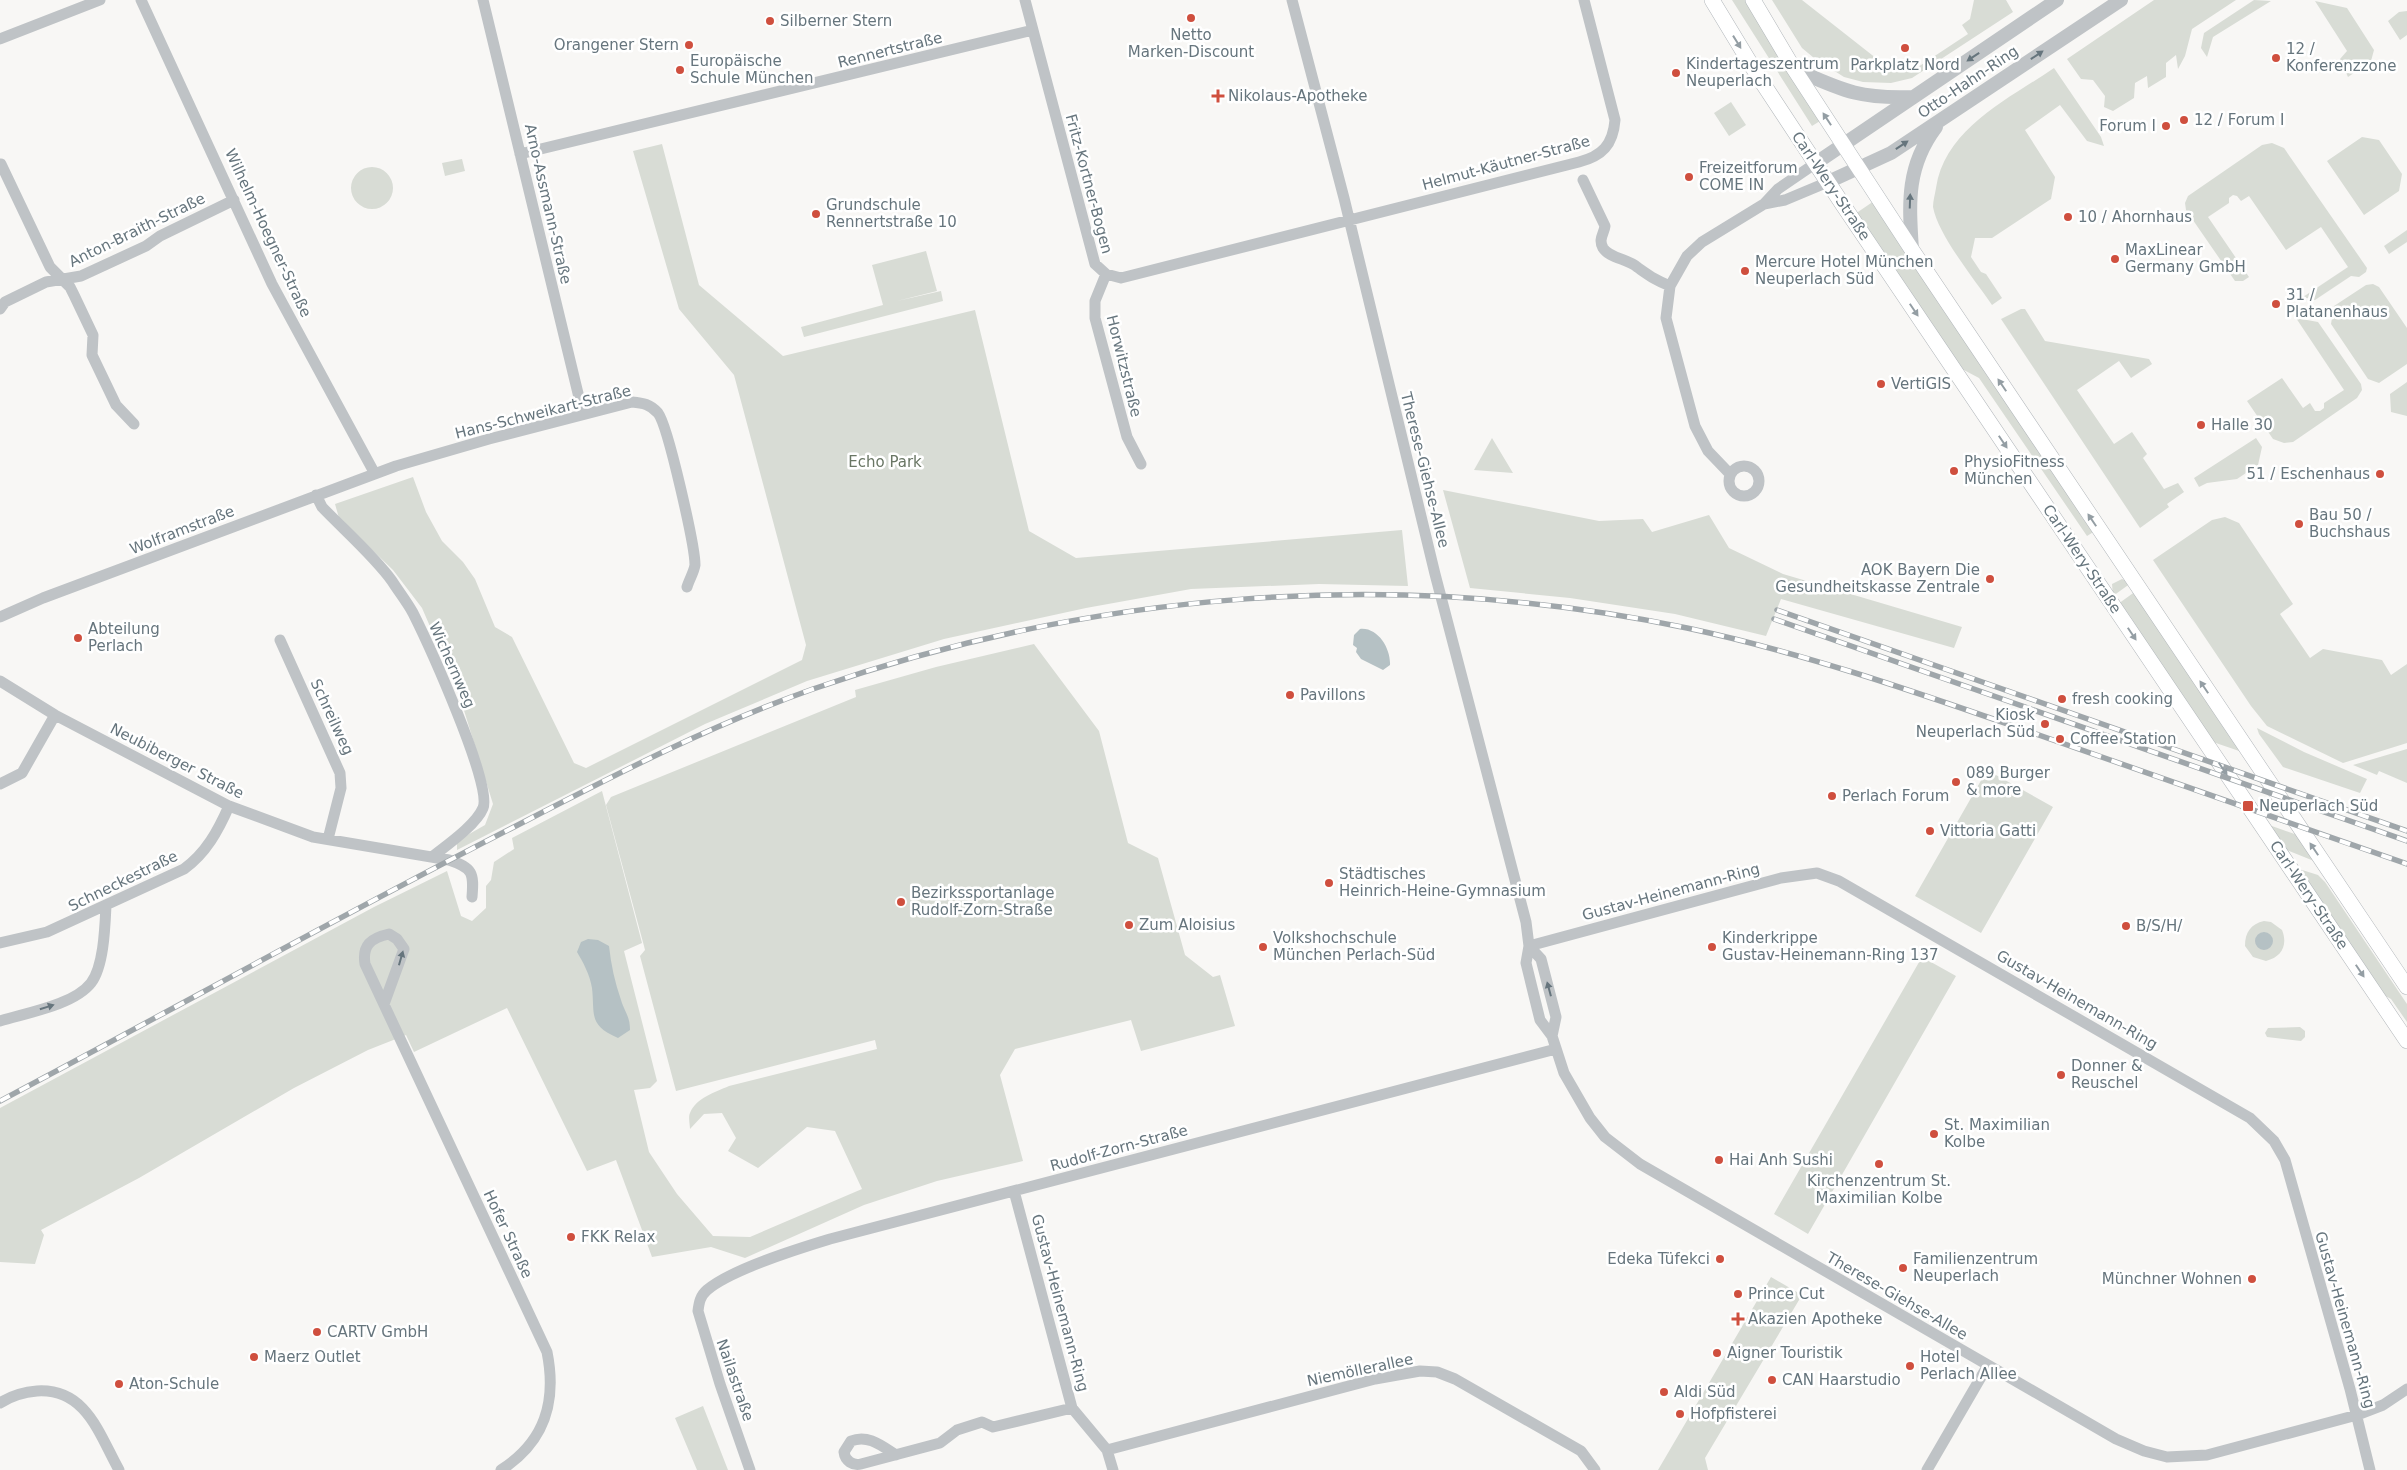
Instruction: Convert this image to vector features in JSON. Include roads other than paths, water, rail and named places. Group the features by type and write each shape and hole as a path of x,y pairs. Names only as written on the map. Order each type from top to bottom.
{"main road":[{"name":"Carl-Wery-Straße","path":"1712,0 1828,182 2407,1041"},
{"name":"Carl-Wery-Straße","path":"1753,0 1794,69 1912,250 2407,987"}],"street":[{"path":"0,39 100,0"},
{"name":"Wilhelm-Hoegner-Straße","path":"141,0 272,284 375,474"},
{"name":"Arno-Assmann-Straße","path":"483,0 583,414"},
{"name":"Fritz-Kortner-Bogen","path":"1025,0 1095,264 1106,274 1121,278 1349,220"},
{"name":"Therese-Giehse-Allee","path":"1292,0 1349,220 1435,574 1526,922 1529,946 1526,963 1540,1020 1552,1036 1580,1103 1605,1137 1620,1150 1988,1366 2116,1439 2144,1451 2167,1457 2207,1455 2356,1415 2382,1405 2407,1389"},
{"name":"Helmut-Käutner-Straße","path":"1349,220 1592,158 1602,152 1614,134 1616,120 1584,0"},
{"name":"Otto-Hahn-Ring","path":"1816,163 2057,0"},
{"name":"Otto-Hahn-Ring","path":"1828,182 1891,153 2121,0"},
{"name":"Rennertstraße","path":"520,154 1033,30"},
{"path":"1794,69 1832,86 1856,94 1913,97"},
{"path":"1912,250 1910,207 1914,170 1925,141 1942,119"},
{"path":"1730,474 1708,451 1695,426 1666,318 1670,286 1678,270 1693,250 1764,204 1778,189 1816,163"},
{"path":"1,164 50,267 74,295 93,335 92,355 116,405 134,424"},
{"path":"1583,180 1605,226 1601,237 1603,247 1608,253 1637,267 1644,274 1670,286"},
{"path":"1764,204 1785,200 1828,182"},
{"name":"Anton-Braith-Straße","path":"0,309 5,302 46,282 74,279 81,276 146,246 160,236 234,200"},
{"name":"Horwitzstraße","path":"1106,274 1095,301 1095,318 1128,437 1141,464"},
{"name":"Hans-Schweikart-Straße","path":"375,474 461,446 583,414 632,402 647,404 660,415 682,493 695,567 687,587"},
{"name":"Wolframstraße","path":"0,617 52,595 375,474"},
{"name":"Wichernweg","path":"316,495 322,507 391,579 412,613 465,732 482,783 485,798 484,807 476,818 432,857"},
{"name":"Schreilweg","path":"280,640 340,773 340,788 328,839"},
{"name":"Neubiberger Straße","path":"0,681 55,715 229,806 313,837 463,864 471,871 474,880 472,897"},
{"path":"0,784 22,773 55,715"},
{"name":"Schneckestraße","path":"0,942 47,932 169,876 199,858 213,837 229,806"},
{"name":"Gustav-Heinemann-Ring","path":"1529,946 1781,878 1817,873 1839,881 2250,1118 2274,1141 2285,1160 2370,1470"},
{"path":"0,1021 72,998 92,983 101,954 106,905"},
{"name":"Hofer Straße","path":"384,1004 404,949 389,934 376,937 366,944 365,964 547,1352 551,1373 550,1390 548,1408 539,1433 526,1449 501,1470"},
{"name":"Rudolf-Zorn-Straße","path":"700,1299 706,1291 735,1274 795,1249 1556,1049"},
{"name":"Gustav-Heinemann-Ring","path":"1014,1191 1072,1408 1108,1450 1113,1470"},
{"name":"Nailastraße","path":"700,1299 698,1311 700,1322 750,1470"},
{"path":"1927,1470 1988,1366"},
{"name":"Niemöllerallee","path":"1108,1450 1346,1386 1420,1371 1437,1372 1455,1379 1582,1451 1595,1470"},
{"path":"0,1403 31,1392 62,1393 80,1404 96,1428 119,1470"},
{"path":"896,1455 940,1443 957,1430 982,1422 993,1427 1072,1408"}],"railway":[{"path":"0,1101 382,896 547,810 659,754 735,719 813,689 919,656 1027,630 1136,611 1246,599 1356,595 1467,598 1577,609 1687,628 1771,648 1855,673 2407,864"},
{"path":"1777,610 2407,831"},
{"path":"1774,619 2407,841"}],"place":[{"name":"Netto Marken-Discount","path":"1191,18"},
{"name":"Silberner Stern","path":"770,21"},
{"name":"Orangener Stern","path":"689,45"},
{"name":"Parkplatz Nord","path":"1905,48"},
{"name":"12 / Konferenzzone","path":"2276,58"},
{"name":"Europäische Schule München","path":"680,70"},
{"name":"Kindertageszentrum Neuperlach","path":"1676,73"},
{"name":"Nikolaus-Apotheke","path":"1218,96"},
{"name":"12 / Forum I","path":"2184,120"},
{"name":"Forum I","path":"2166,126"},
{"name":"Freizeitforum COME IN","path":"1689,177"},
{"name":"Grundschule Rennertstraße 10","path":"816,214"},
{"name":"10 / Ahornhaus","path":"2068,217"},
{"name":"MaxLinear Germany GmbH","path":"2115,259"},
{"name":"Mercure Hotel München Neuperlach Süd","path":"1745,271"},
{"name":"31 / Platanenhaus","path":"2276,304"},
{"name":"VertiGIS","path":"1881,384"},
{"name":"Halle 30","path":"2201,425"},
{"name":"PhysioFitness München","path":"1954,471"},
{"name":"51 / Eschenhaus","path":"2380,474"},
{"name":"Bau 50 / Buchshaus","path":"2299,524"},
{"name":"AOK Bayern Die Gesundheitskasse Zentrale","path":"1990,579"},
{"name":"Abteilung Perlach","path":"78,638"},
{"name":"Pavillons","path":"1290,695"},
{"name":"fresh cooking","path":"2062,699"},
{"name":"Kiosk Neuperlach Süd","path":"2045,724"},
{"name":"Coffee Station","path":"2060,739"},
{"name":"089 Burger & more","path":"1956,782"},
{"name":"Perlach Forum","path":"1832,796"},
{"name":"Neuperlach Süd","path":"2248,806"},
{"name":"Vittoria Gatti","path":"1930,831"},
{"name":"Städtisches Heinrich-Heine-Gymnasium","path":"1329,883"},
{"name":"Bezirkssportanlage Rudolf-Zorn-Straße","path":"901,902"},
{"name":"Zum Aloisius","path":"1129,925"},
{"name":"B/S/H/","path":"2126,926"},
{"name":"Volkshochschule München Perlach-Süd","path":"1263,947"},
{"name":"Kinderkrippe Gustav-Heinemann-Ring 137","path":"1712,947"},
{"name":"Donner & Reuschel","path":"2061,1075"},
{"name":"St. Maximilian Kolbe","path":"1934,1134"},
{"name":"Hai Anh Sushi","path":"1719,1160"},
{"name":"Kirchenzentrum St. Maximilian Kolbe","path":"1879,1164"},
{"name":"FKK Relax","path":"571,1237"},
{"name":"Edeka Tüfekci","path":"1720,1259"},
{"name":"Familienzentrum Neuperlach","path":"1903,1268"},
{"name":"Münchner Wohnen","path":"2252,1279"},
{"name":"Prince Cut","path":"1738,1294"},
{"name":"Akazien Apotheke","path":"1738,1319"},
{"name":"CARTV GmbH","path":"317,1332"},
{"name":"Aigner Touristik","path":"1717,1353"},
{"name":"Maerz Outlet","path":"254,1357"},
{"name":"Hotel Perlach Allee","path":"1910,1366"},
{"name":"CAN Haarstudio","path":"1772,1380"},
{"name":"Aton-Schule","path":"119,1384"},
{"name":"Aldi Süd","path":"1664,1392"},
{"name":"Hofpfisterei","path":"1680,1414"}],"park label":[{"name":"Echo Park","path":"885,462"}]}
